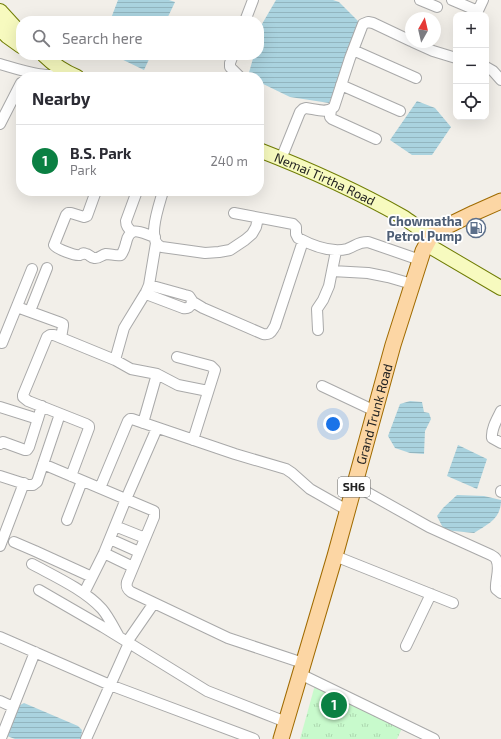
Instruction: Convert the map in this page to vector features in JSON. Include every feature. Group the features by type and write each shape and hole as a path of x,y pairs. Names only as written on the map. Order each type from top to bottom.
{"main road":[{"path":"428,240 441,229 501,201"},
{"name":"Grand Trunk Road","path":"281,739 335,556 393,345 420,260 428,240"}],"street":[{"path":"247,16 253,0"},
{"path":"420,0 437,7"},
{"path":"452,0 475,12"},
{"path":"477,12 483,0"},
{"path":"0,11 16,29"},
{"path":"281,159 301,110 306,108 325,111 334,107 363,24 366,22 373,23 405,39"},
{"path":"0,28 7,36 16,42"},
{"path":"426,48 453,57"},
{"path":"353,50 416,78"},
{"path":"50,60 68,72"},
{"path":"231,60 230,67 235,72"},
{"path":"0,64 20,72"},
{"path":"489,69 501,80"},
{"path":"341,85 400,111"},
{"path":"0,124 16,93"},
{"path":"330,110 330,117 332,119 376,139"},
{"name":"Nemai Tirtha Road","path":"264,152 349,189 404,218 428,240 501,288"},
{"path":"94,196 87,216 84,217 71,213 66,215 54,245 56,248 76,255 85,253 95,258 106,254 117,256 124,252 129,234 132,232"},
{"path":"135,196 126,221 128,229 132,232 136,231 155,240 159,246 162,247 205,253 230,250 252,234 258,218"},
{"path":"115,360 126,322 147,289 155,240 154,226 162,196"},
{"path":"234,213 293,224 296,227 296,234 298,238 324,248 336,251 350,248 357,243 368,242 420,260"},
{"path":"147,289 189,296 194,302 203,308 263,334 268,334 272,332 275,326 303,241"},
{"path":"318,330 317,308 329,286 336,251"},
{"path":"30,311 47,268"},
{"path":"2,343 32,269"},
{"path":"332,271 368,273 412,284"},
{"path":"147,289 179,307 186,309 194,302"},
{"path":"179,307 185,295"},
{"path":"17,307 63,324 61,338"},
{"path":"71,476 89,426 23,397 47,337 50,334 54,334 135,370 152,372 178,385 208,391"},
{"path":"178,357 211,366 214,370 194,440"},
{"path":"144,423 157,374"},
{"path":"322,386 375,411"},
{"path":"0,444 2,442 27,450 42,406"},
{"path":"0,407 38,419"},
{"path":"501,411 492,431 492,438 501,443"},
{"path":"0,476 33,485 37,482 60,414"},
{"path":"100,488 128,421 132,419 235,454 286,469 310,489 347,510"},
{"path":"84,593 104,553 157,428"},
{"path":"43,464 154,511 154,517 127,582 127,589 228,638 302,668 421,736 434,739"},
{"path":"67,520 82,481"},
{"path":"0,546 24,483"},
{"path":"354,485 429,527 491,555 496,559 498,565 496,590 501,593"},
{"path":"115,526 145,538"},
{"path":"110,539 139,552"},
{"path":"14,542 35,550 92,577"},
{"path":"104,553 133,567"},
{"path":"335,556 454,603"},
{"path":"32,564 94,600 125,640"},
{"path":"39,590 125,640 207,691 286,722"},
{"path":"406,646 431,594"},
{"path":"86,739 110,685 125,640 154,602"},
{"path":"0,636 110,685 239,736 254,739"},
{"path":"2,738 34,652"},
{"path":"0,701 13,707"}],"green space":[{"path":"315,685 403,726 397,739 300,739"}],"water":[{"path":"118,0 169,0 175,2 168,16 112,16"},
{"path":"276,0 333,0 339,2 361,24 329,103 290,97 264,84 264,72 249,72 253,60 264,60 264,21"},
{"path":"123,60 149,60 144,70"},
{"path":"417,101 435,108 451,127 432,155 412,155 390,140"},
{"path":"410,401 422,402 424,412 429,413 431,419 425,431 424,454 410,453 395,448 388,436 400,404"},
{"path":"458,445 487,459 477,489 447,476"},
{"path":"457,495 484,496 501,500 499,512 489,524 474,533 444,530 437,516"},
{"path":"24,703 78,726 82,730 81,739 15,739 7,736 20,705"}],"place":[{"name":"Chowmatha Petrol Pump","path":"476,228"},
{"name":"B.S. Park","path":"334,705"}]}
